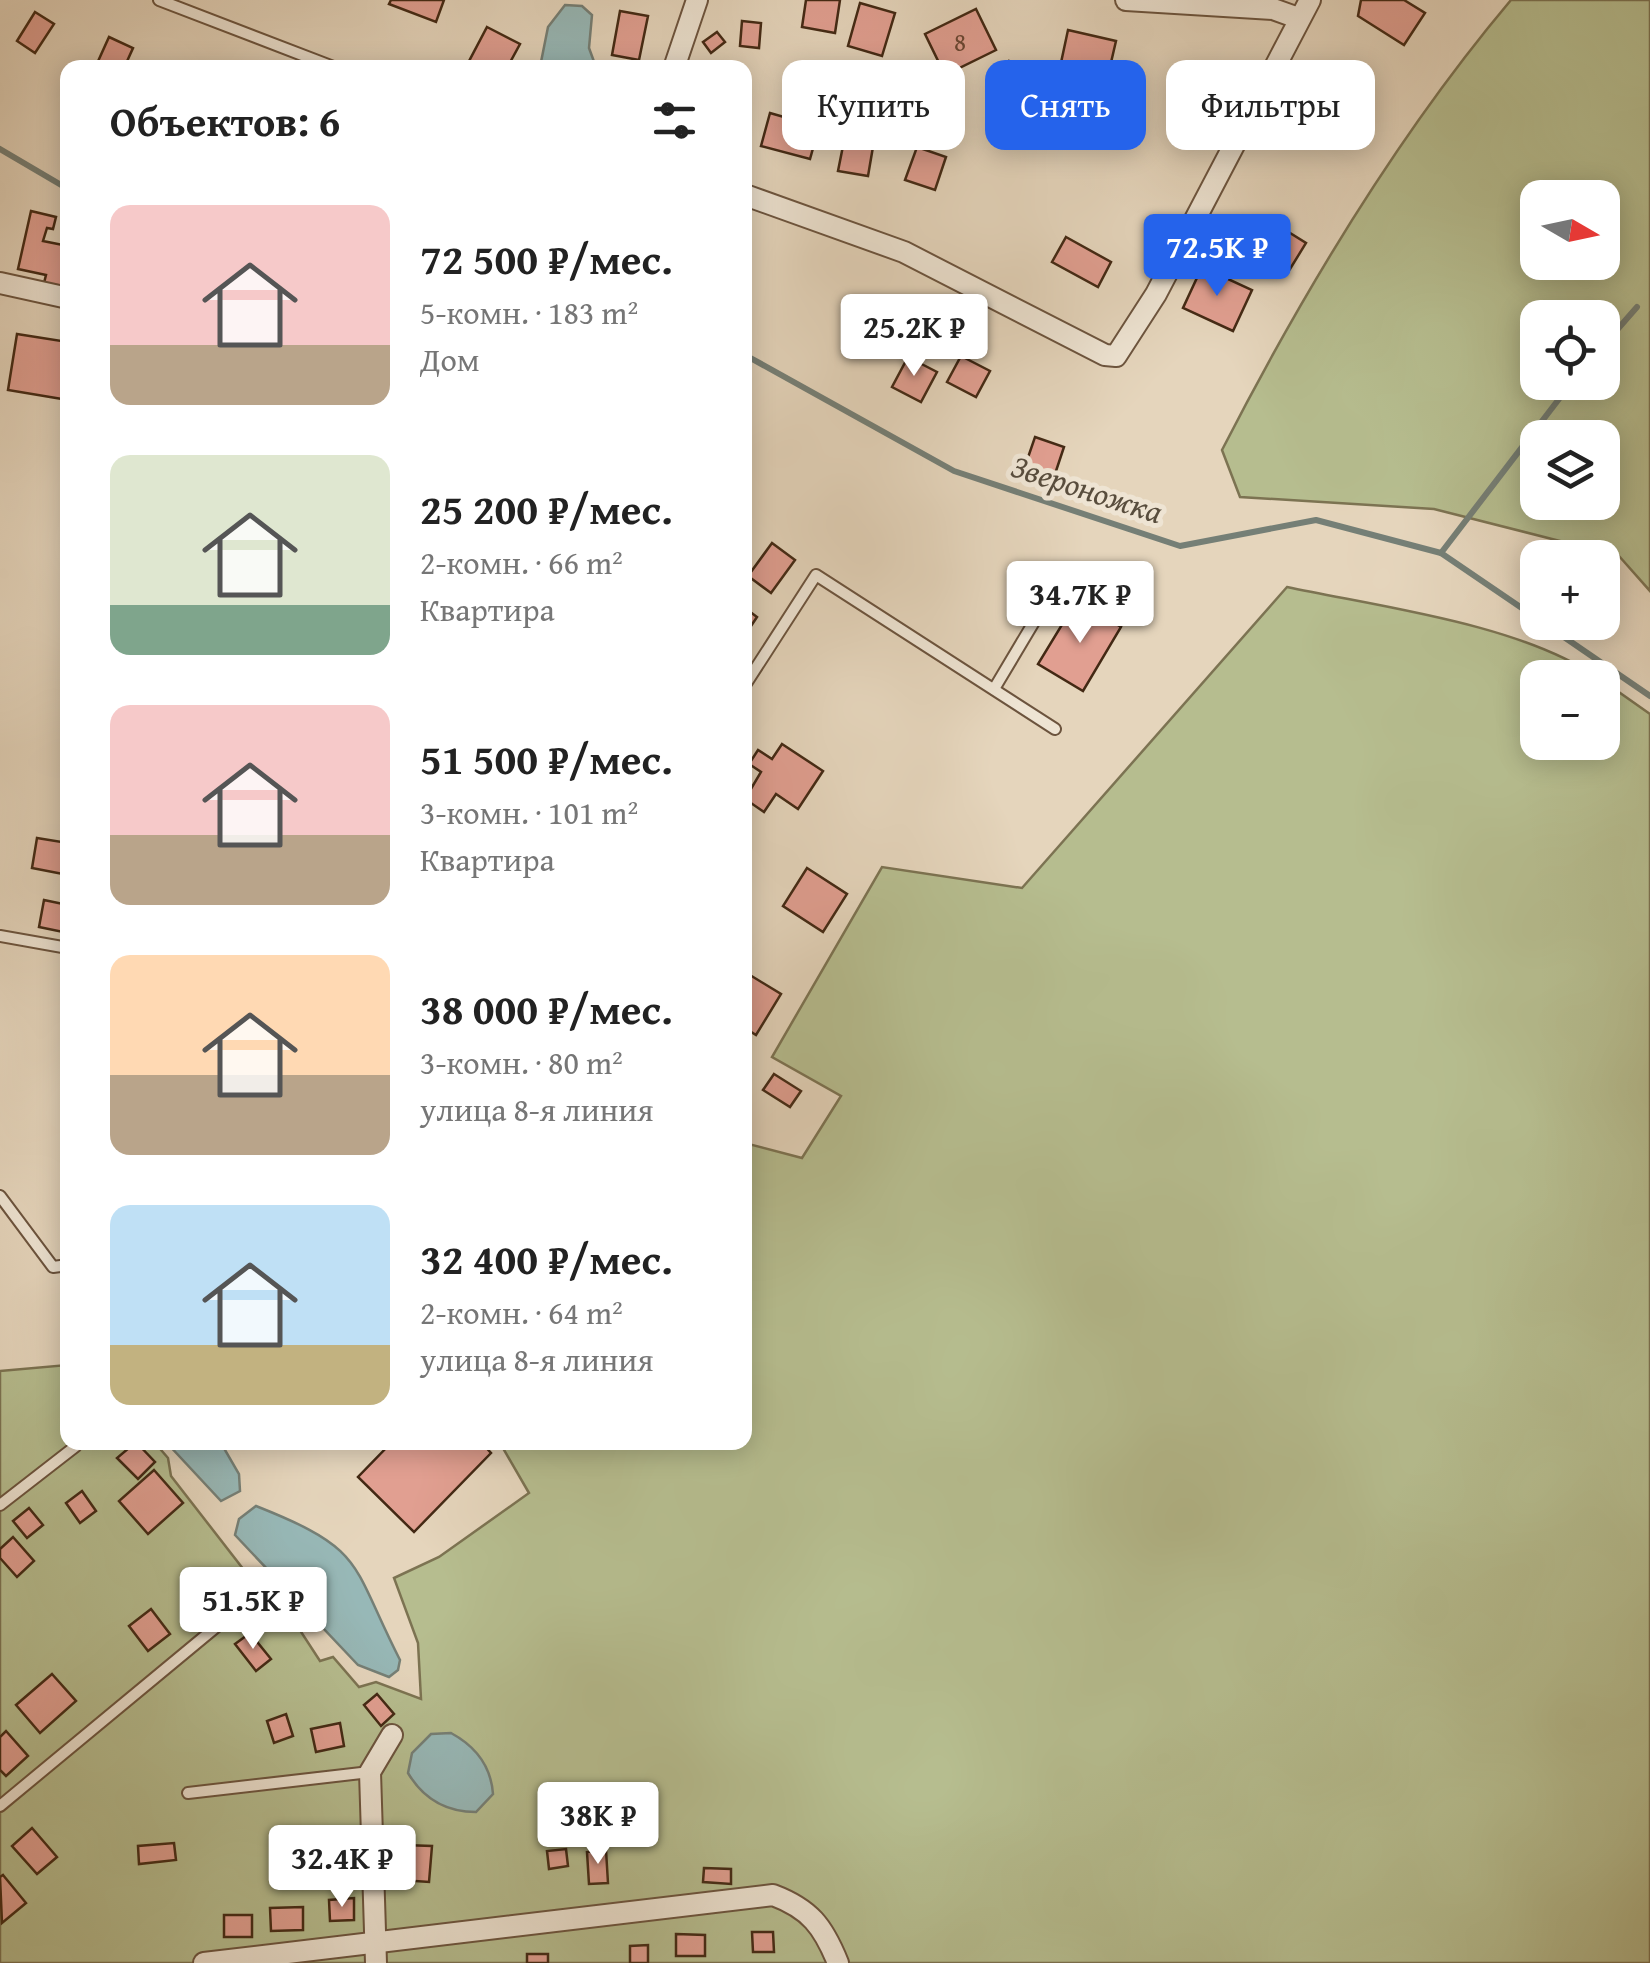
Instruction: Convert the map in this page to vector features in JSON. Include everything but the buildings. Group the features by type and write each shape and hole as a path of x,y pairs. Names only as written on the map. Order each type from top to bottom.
{"street":[{"path":"677,60 697,0"},
{"path":"752,197 904,252 1106,355 1116,356 1156,294 1304,9 1126,0"},
{"path":"0,283 60,296"},
{"path":"376,1952 370,1772 392,1735"},
{"path":"204,1963 376,1952 773,1895 800,1905 823,1926 838,1963"}],"lane":[{"path":"159,0 315,60"},
{"path":"752,674 816,575 1055,729"},
{"path":"994,690 1056,585"},
{"path":"0,936 60,947"},
{"path":"0,1196 53,1267 60,1266"},
{"path":"0,1505 71,1450"},
{"path":"0,1806 245,1602"},
{"path":"188,1793 370,1772"}],"green space":[{"path":"1511,0 1650,0 1650,591 1620,557 1620,540 1556,540 1434,509 1240,497 1222,450 1319,274 1429,105"},
{"path":"1287,587 1448,620 1529,643 1567,660 1520,660 1520,760 1620,760 1620,693 1650,714 1650,1963 0,1963 0,1371 60,1366 60,1450 161,1450 168,1458 171,1476 251,1579 281,1601 320,1661 333,1657 359,1687 376,1682 421,1699 418,1643 394,1578 439,1557 529,1493 504,1450 752,1450 752,1145 802,1158 841,1096 772,1057 882,867 1022,888"}],"water":[{"path":"565,5 582,6 592,15 589,48 593,60 541,60 548,27"},
{"path":"174,1450 225,1450 239,1474 240,1491 221,1501"},
{"path":"256,1506 318,1535 351,1563 400,1660 398,1670 389,1677 358,1665 235,1535 239,1519"},
{"path":"451,1733 474,1751 489,1774 493,1794 476,1812 437,1803 408,1773 412,1753 431,1734"}],"waterway":[{"name":"Звероножка","path":"0,149 60,184"},
{"path":"1620,326 1637,307"},
{"name":"Звероножка","path":"752,359 954,471 1180,546 1316,520 1441,553 1520,607"},
{"path":"1441,553 1558,400"},
{"name":"Звероножка","path":"1568,640 1650,696"}]}
